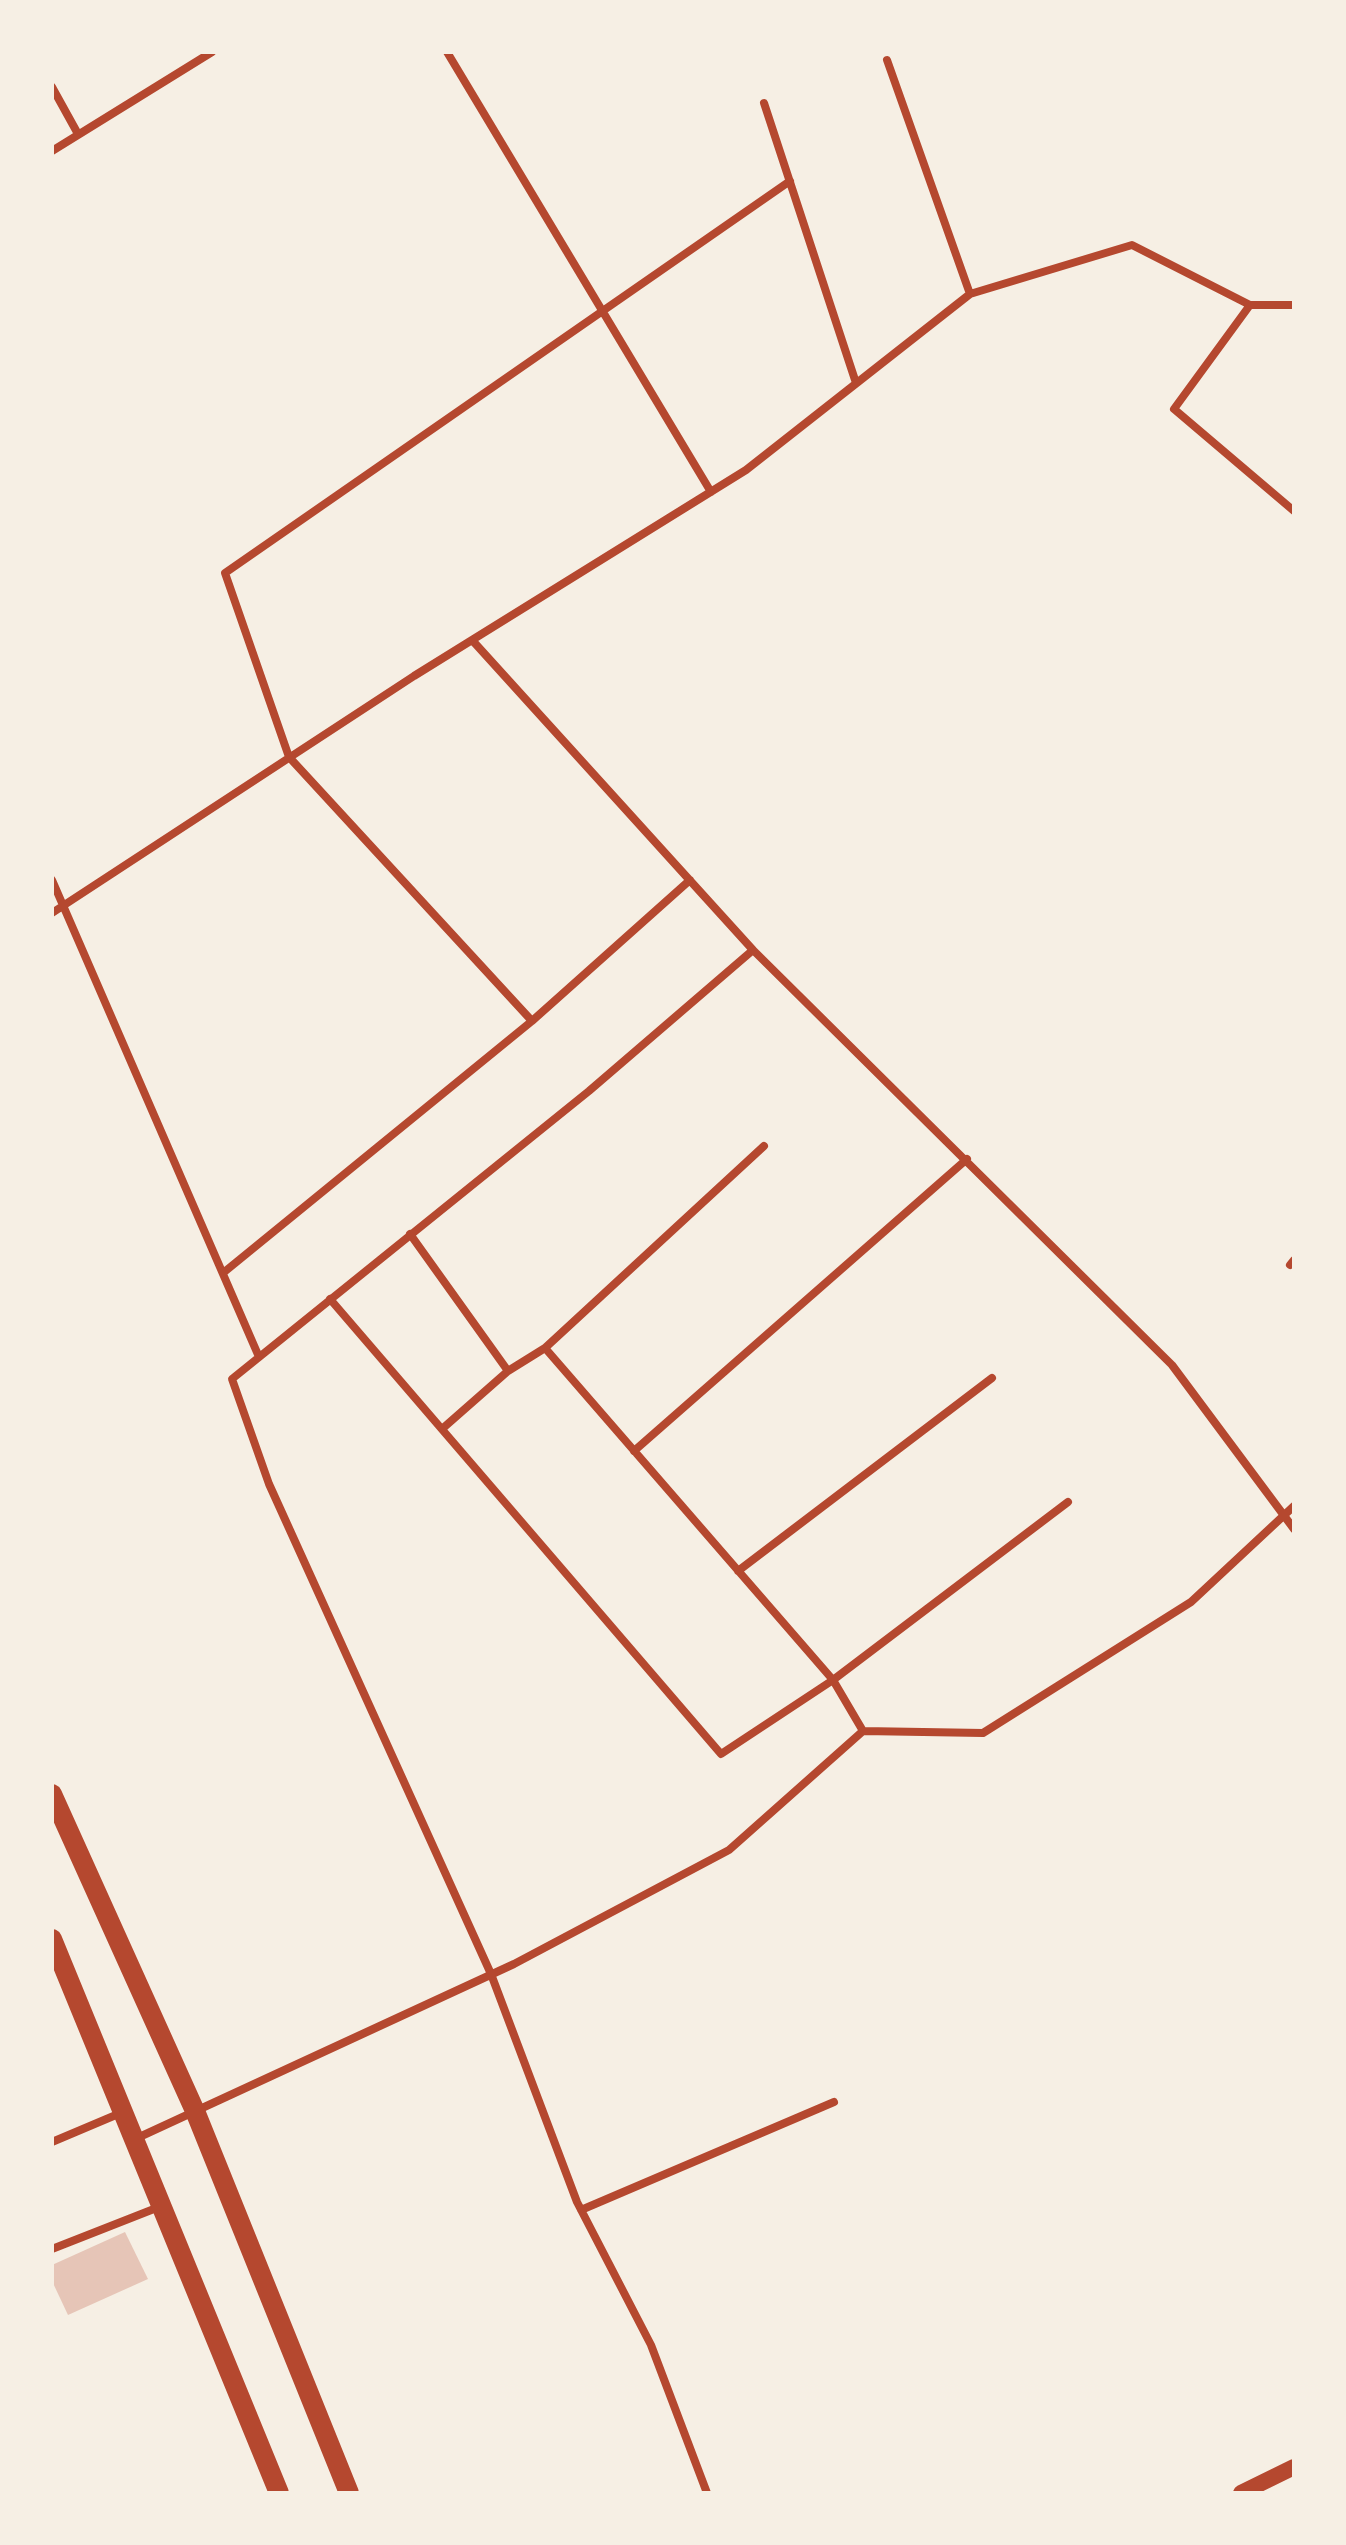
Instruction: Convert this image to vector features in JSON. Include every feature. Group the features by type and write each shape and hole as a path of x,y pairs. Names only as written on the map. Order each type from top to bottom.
{"main road":[{"path":"52,1794 195,2111 349,2493"},
{"path":"52,1939 58,1970 124,2112 279,2493"},
{"path":"1241,2493 1294,2467"}],"street":[{"path":"52,151 212,52"},
{"path":"447,52 711,492"},
{"path":"887,60 970,294"},
{"path":"52,87 78,134"},
{"path":"764,103 856,383"},
{"path":"532,1021 289,757 225,573 790,181"},
{"path":"52,913 472,640 746,470 970,294 1132,245 1250,305 1294,305"},
{"path":"1250,305 1174,409 1294,511"},
{"path":"472,640 753,950 1172,1365 1294,1529"},
{"path":"52,880 259,1357"},
{"path":"223,1273 532,1021 690,880"},
{"path":"707,2493 651,2345 581,2210 491,1974 269,1484 232,1379 589,1091 753,950"},
{"path":"442,1429 508,1371 545,1348 764,1146"},
{"path":"634,1451 967,1159"},
{"path":"410,1234 508,1371"},
{"path":"330,1299 721,1754 833,1680 1068,1502"},
{"path":"545,1348 833,1680 863,1731"},
{"path":"738,1571 992,1378"},
{"path":"135,2139 491,1974 729,1850 863,1731 983,1733 1191,1602 1294,1506"},
{"path":"581,2210 834,2102"},
{"path":"52,2142 124,2112"},
{"path":"52,2249 162,2206"}],"building":[{"path":"125,2232 148,2279 68,2315 52,2281 52,2265"}]}
